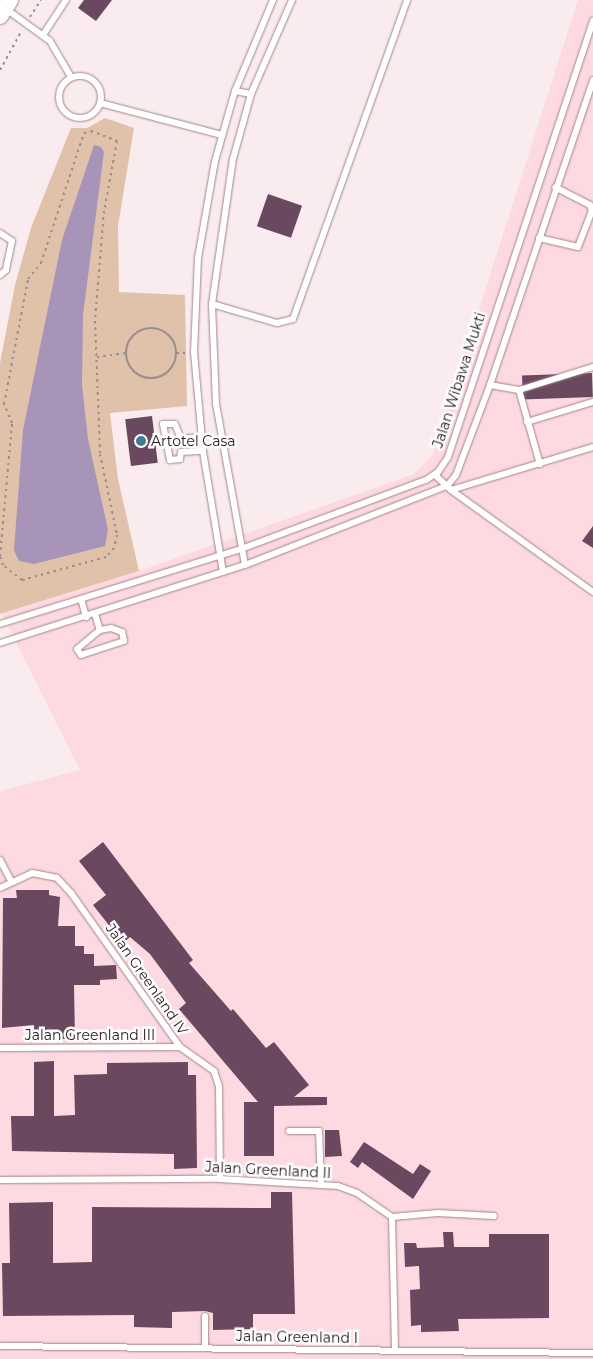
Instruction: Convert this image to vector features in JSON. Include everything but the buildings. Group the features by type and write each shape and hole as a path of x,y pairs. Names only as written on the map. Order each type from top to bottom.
{"lane":[{"path":"42,34 66,0"},
{"path":"223,572 203,451 194,353 198,258 222,135 235,91 273,0"},
{"path":"245,565 216,404 212,304 232,159 252,94 292,0"},
{"path":"212,304 277,323 293,320 407,0"},
{"path":"5,8 42,34 61,55 72,77"},
{"name":"Jalan Wibawa Mukti","path":"435,475 448,456 593,20"},
{"path":"83,76 94,81 100,91 100,103 88,116 76,118 65,112 58,96 62,84 72,77 83,76"},
{"name":"Jalan Wibawa Mukti","path":"449,488 456,475 490,385 555,187 593,80"},
{"path":"235,91 252,94"},
{"path":"100,103 222,135"},
{"path":"539,238 579,246 592,209 555,187"},
{"path":"0,233 12,241 6,270 0,275"},
{"path":"490,385 519,390 593,366"},
{"path":"519,390 526,422 540,464"},
{"path":"526,422 593,402"},
{"path":"202,437 182,439 175,424 163,424 170,460 180,460 181,452 203,451"},
{"path":"0,643 245,565 449,488 540,464 593,447"},
{"path":"0,624 241,549 435,475 449,488 593,592"},
{"path":"81,599 86,617"},
{"path":"95,614 100,630"},
{"path":"111,628 122,632 124,641 80,655 77,649 100,630 111,628"},
{"path":"0,860 11,881"},
{"name":"Jalan Greenland IV","path":"0,888 11,881 34,873 57,878 71,893 180,1047 214,1071 219,1086 220,1179"},
{"name":"Jalan Greenland III","path":"0,1048 180,1047"},
{"path":"289,1131 319,1131 321,1184"},
{"name":"Jalan Greenland II","path":"0,1180 220,1179 321,1184 338,1186 357,1193 392,1217"},
{"path":"395,1350 392,1217 438,1213 494,1216"},
{"path":"204,1316 205,1348"},
{"name":"Jalan Greenland I","path":"0,1346 395,1350 590,1355"}],"path":[{"path":"0,70 26,22 41,0"},
{"path":"91,130 117,141 104,211 96,290 97,357 100,454 117,534 114,548 106,557 22,580 2,566 0,556 12,423 4,404 28,279 41,263 84,133 91,130"},
{"path":"151,328 169,335 176,353 169,371 151,378 134,371 126,353 133,335 151,328"},
{"path":"97,357 126,353"}],"shaded area":[{"path":"578,0 593,0 593,1359 0,1359 0,791 80,770 2,614 139,571 414,474 432,456"},
{"path":"105,118 134,128 118,226 119,292 185,295 187,406 110,413 118,479 139,571 0,614 0,363 15,285 31,228 71,128 87,128"},
{"path":"94,145 101,147 104,152 83,315 82,385 88,439 108,530 105,546 34,564 19,561 14,550 23,430 62,240"}],"place":[{"name":"Artotel Casa","path":"141,441"}]}
